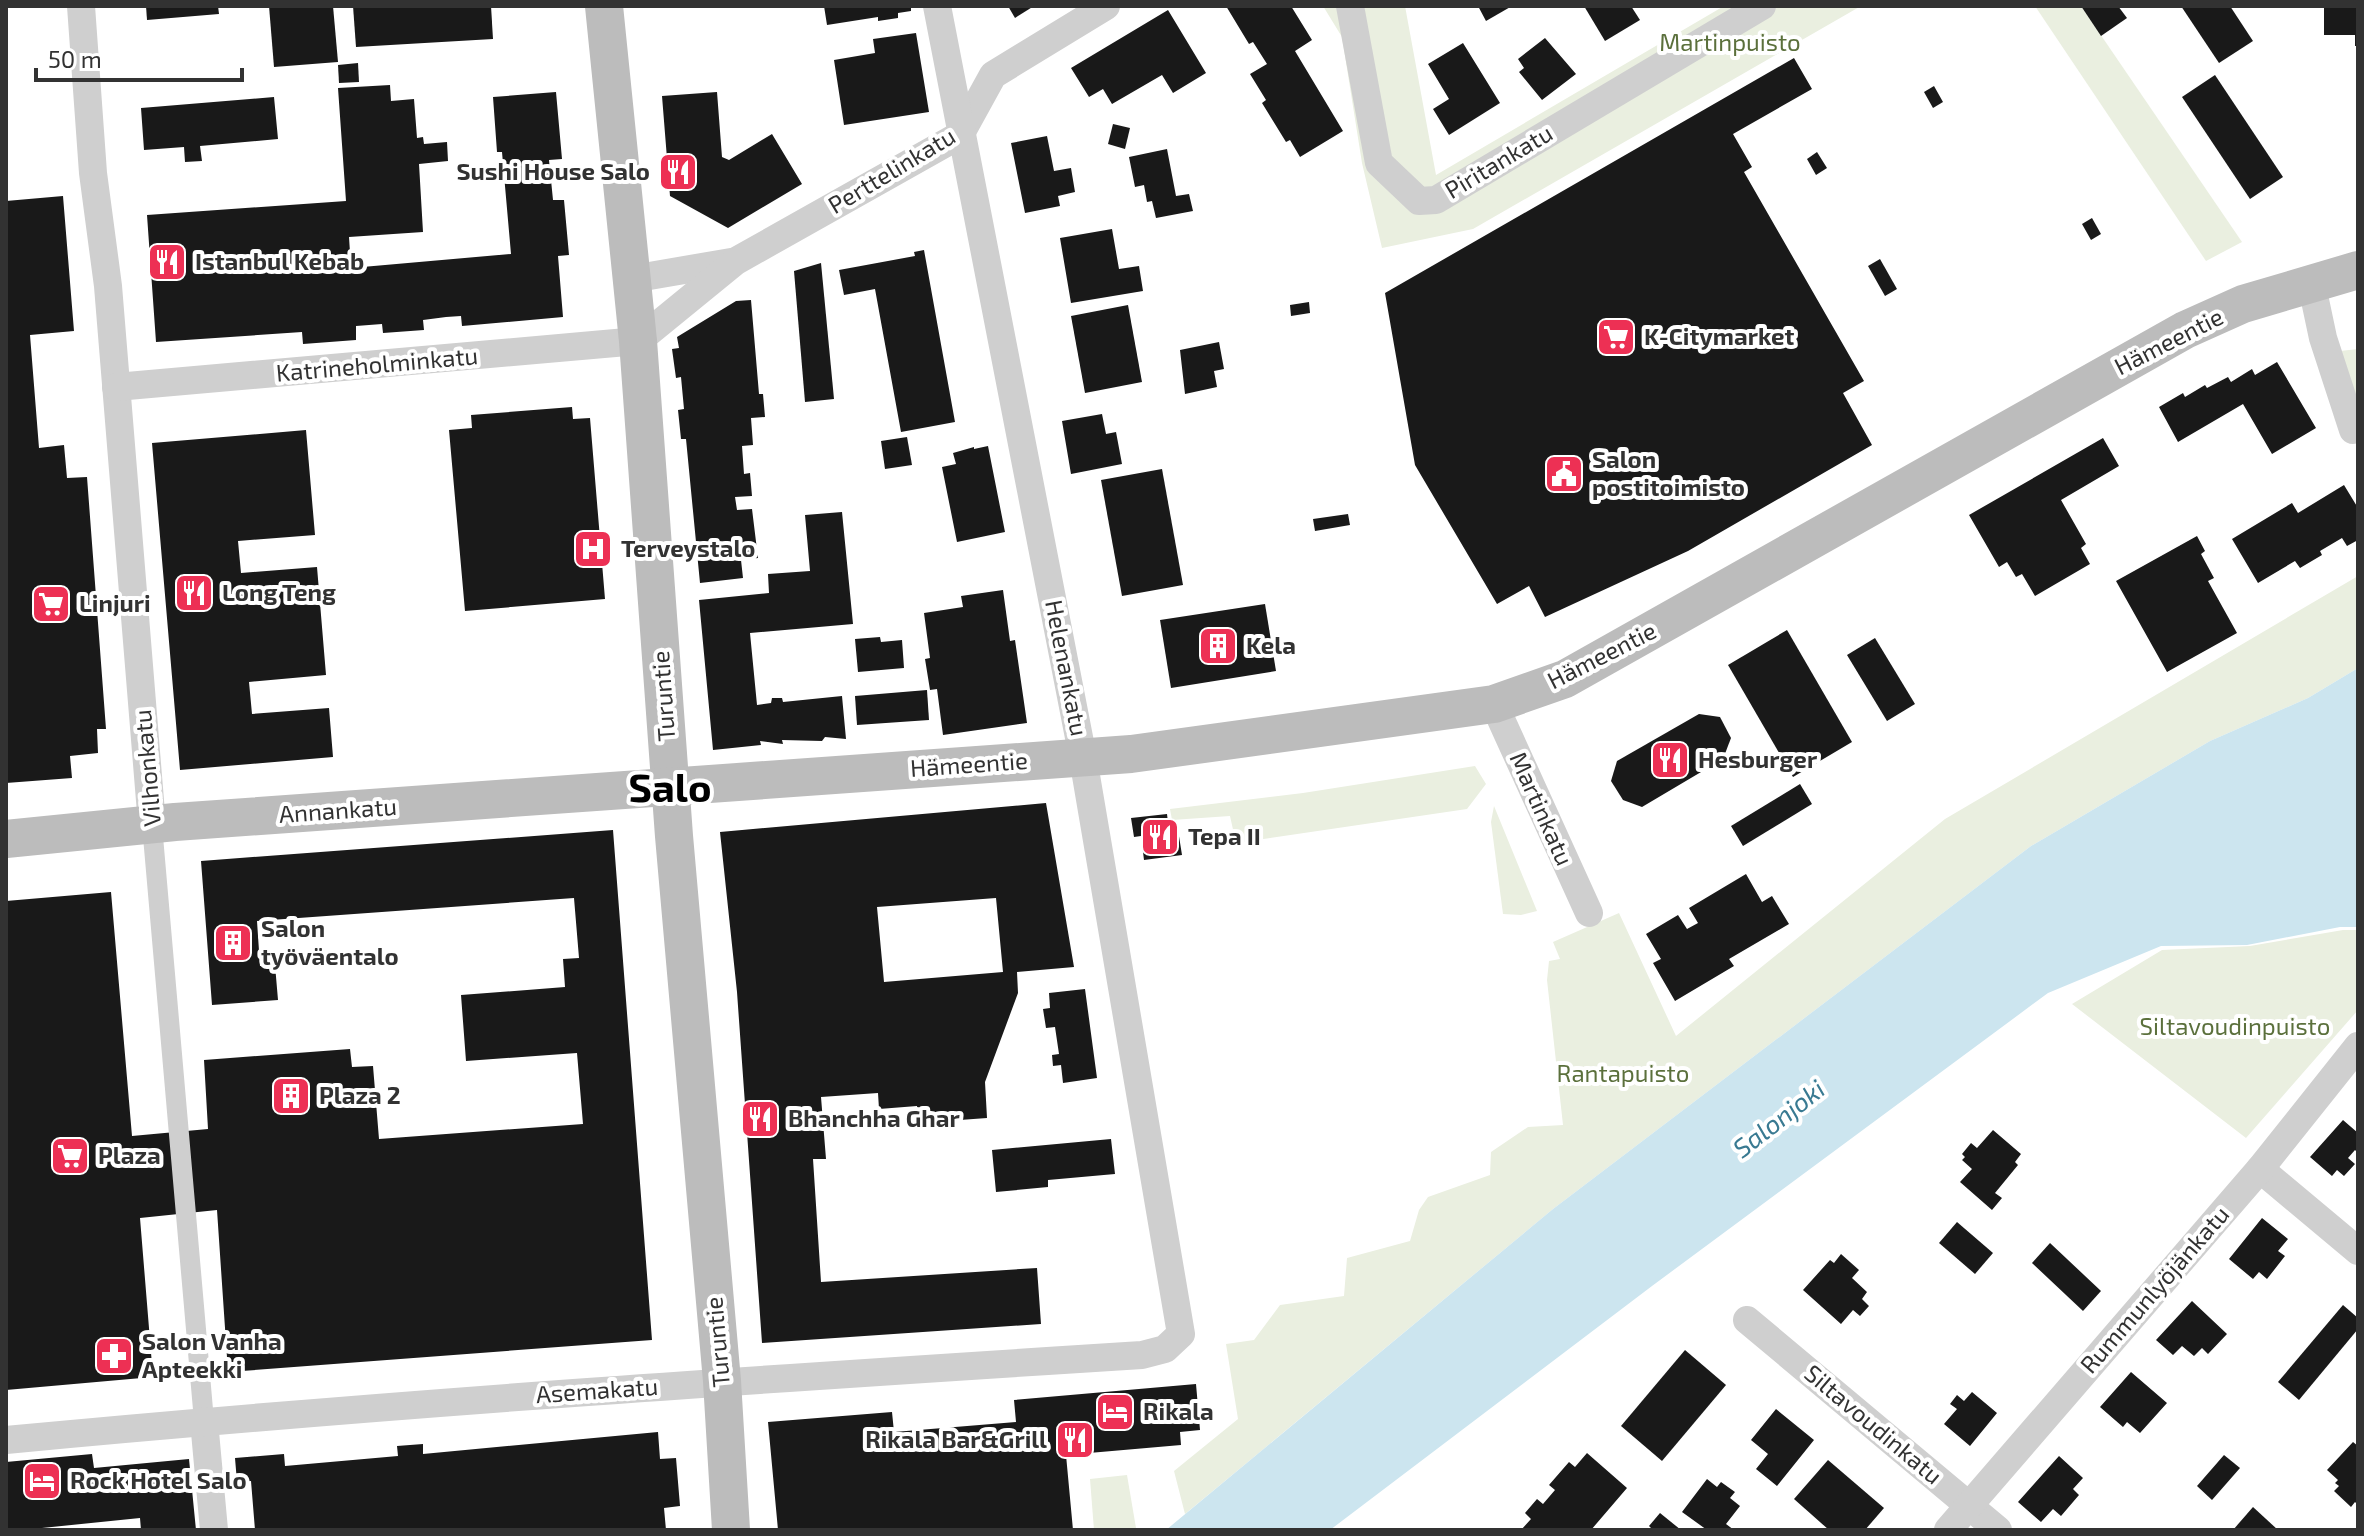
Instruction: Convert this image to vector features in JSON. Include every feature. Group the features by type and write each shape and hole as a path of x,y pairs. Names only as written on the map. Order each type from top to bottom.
{"main road":[{"name":"Turuntie","path":"604,6 638,341 671,787 722,1381 731,1530"},
{"name":"Hämeentie","path":"671,787 1131,754 1494,704 1565,679 2185,330 2243,304 2358,270"},
{"name":"Hämeentie","path":"2312,286 2358,296"},
{"name":"Annankatu","path":"6,839 152,825 671,787"}],"street":[{"name":"Vilhonkatu","path":"81,6 93,173 108,286 214,1530"},
{"name":"Helenankatu","path":"937,6 1083,758 1181,1334"},
{"name":"Perttelinkatu","path":"638,341 736,261 960,135 993,75 1106,6"},
{"name":"Piritankatu","path":"1350,6 1379,163 1419,201 1436,200 1762,6"},
{"name":"Perttelinkatu","path":"632,279 736,261"},
{"path":"2312,286 2323,338 2353,430"},
{"name":"Katrineholminkatu","path":"116,387 638,341"},
{"name":"Martinkatu","path":"1494,704 1589,913"},
{"name":"Rummunlyöjänkatu","path":"1948,1530 2260,1169 2358,1046"},
{"path":"2260,1169 2358,1251"},
{"name":"Siltavoudinkatu","path":"1747,1320 1998,1530"},
{"name":"Asemakatu","path":"6,1440 204,1421 722,1381 1142,1355 1165,1349 1181,1334"}],"green space":[{"name":"Martinpuisto","path":"1323,6 1405,6 1436,175 1724,6 1861,6 1473,229 1382,248 1362,163 1342,37"},
{"path":"2035,6 2081,6 2242,242 2206,261"},
{"path":"2358,349 2358,406 2340,351"},
{"name":"Rantapuisto","path":"2358,576 2358,668 2308,698 2210,741 2031,846 1553,1209 1185,1514 1174,1471 1238,1419 1226,1344 1254,1340 1280,1305 1344,1296 1347,1258 1410,1241 1419,1210 1428,1197 1490,1175 1491,1152 1528,1127 1563,1125 1547,980 1549,961 1560,959 1553,942 1619,913 1676,1036 1945,819"},
{"path":"1475,766 1486,784 1467,809 1236,843 1230,816 1172,820 1170,809 1303,793"},
{"path":"1494,806 1537,911 1521,915 1503,914 1491,822"},
{"name":"Siltavoudinpuisto","path":"2358,930 2358,1010 2246,1138 2072,1004 2162,950 2250,946"},
{"path":"1127,1475 1136,1528 1094,1530 1090,1479"}],"water":[{"name":"Salonjoki","path":"2358,668 2358,927 2340,927 2247,945 2161,946 2048,993 1652,1286 1330,1530 1166,1530 1553,1209 2031,846 2210,741 2308,698"}],"building":[{"path":"146,6 218,6 219,14 147,20"},
{"path":"269,6 333,6 338,62 274,67"},
{"path":"353,6 491,6 493,39 356,47"},
{"path":"824,6 911,6 911,11 898,13 898,18 878,21 878,17 827,25"},
{"path":"1008,6 1034,6 1015,18"},
{"path":"1226,6 1291,6 1312,40 1295,51 1343,131 1300,157 1290,140 1286,142 1262,103 1266,100 1250,74 1267,64 1253,42 1249,44"},
{"path":"1478,6 1512,6 1486,21"},
{"path":"1584,6 1631,6 1640,20 1605,41"},
{"path":"2081,6 2118,6 2127,18 2101,36"},
{"path":"2181,6 2230,6 2253,41 2219,63"},
{"path":"2324,6 2358,6 2358,46 2355,46 2355,35 2324,35"},
{"path":"1168,10 1206,73 1173,93 1162,75 1112,104 1103,89 1089,97 1071,68"},
{"path":"916,33 929,112 844,125 834,60 875,53 873,39"},
{"path":"1545,38 1576,74 1542,100 1519,72 1524,68 1518,59"},
{"path":"1463,43 1500,103 1449,135 1433,109 1449,99 1428,64"},
{"name":"K-Citymarket","path":"1794,58 1812,89 1733,134 1752,167 1744,172 1864,381 1843,393 1872,445 1688,551 1545,617 1529,586 1497,604 1415,465 1385,293"},
{"path":"358,63 359,82 339,83 338,65"},
{"path":"2215,75 2283,177 2250,199 2182,97"},
{"path":"390,85 391,101 414,99 417,138 423,137 424,144 447,142 448,161 419,164 423,232 349,237 351,268 511,254 502,152 497,152 493,97 556,92 562,159 549,160 553,200 564,200 569,255 558,256 563,317 462,326 461,316 446,317 423,320 424,330 383,333 382,324 356,326 356,340 303,344 302,332 156,342 147,215 346,201 338,88"},
{"path":"1934,86 1943,102 1933,108 1924,92"},
{"path":"717,92 722,157 729,160 772,134 802,184 728,228 670,196 662,96"},
{"path":"274,97 278,139 200,146 202,161 185,162 184,147 144,150 141,108"},
{"path":"1113,124 1130,128 1125,149 1108,144"},
{"path":"1047,136 1054,171 1071,168 1075,192 1058,196 1060,206 1025,213 1011,143"},
{"path":"1167,149 1176,196 1189,194 1193,211 1156,218 1152,201 1147,202 1144,185 1135,187 1129,157"},
{"path":"1817,152 1827,168 1816,175 1807,159"},
{"name":"Linjuri","path":"63,196 74,331 30,335 39,448 64,445 67,478 87,477 106,729 97,729 98,753 70,756 72,778 6,783 6,201"},
{"path":"2092,218 2101,234 2091,240 2082,224"},
{"path":"1112,229 1119,269 1139,266 1143,291 1071,303 1060,238"},
{"path":"924,250 955,422 901,432 875,289 844,295 839,270 915,256 914,252"},
{"path":"1880,259 1897,289 1885,296 1868,266"},
{"path":"821,263 834,399 805,402 794,271"},
{"path":"751,300 759,394 763,394 765,417 751,418 753,445 742,446 744,474 750,473 752,496 735,497 737,510 752,509 758,558 741,560 743,578 700,583 686,439 681,439 678,410 684,409 681,377 676,378 672,349 679,348 677,337 736,301"},
{"path":"1309,302 1310,313 1291,316 1290,305"},
{"path":"1128,305 1142,382 1085,393 1071,316"},
{"path":"1219,342 1224,369 1214,371 1217,387 1185,394 1180,350"},
{"path":"2277,362 2316,428 2272,454 2243,404 2178,442 2159,407 2183,393 2185,397 2205,385 2207,388 2228,377 2231,382 2252,369 2255,375"},
{"path":"572,407 573,419 590,418 605,599 465,611 449,430 472,428 471,415"},
{"path":"1102,414 1106,434 1116,432 1122,464 1071,474 1062,421"},
{"path":"306,430 315,535 238,541 241,573 317,567 326,675 249,682 252,714 329,708 333,757 180,770 152,443"},
{"path":"907,437 912,465 885,469 881,441"},
{"path":"2103,438 2119,466 2061,500 2086,544 2081,548 2090,564 2035,596 2022,574 2016,577 2007,562 1999,567 1969,515"},
{"path":"988,446 1005,532 957,542 942,467 956,464 953,453"},
{"path":"1162,469 1183,585 1122,596 1101,480"},
{"path":"2344,485 2358,508 2358,540 2347,546 2342,538 2300,568 2295,561 2258,583 2232,539 2292,503 2298,513"},
{"path":"842,512 853,624 750,633 757,705 771,703 772,698 782,698 783,702 842,696 846,739 782,740 783,744 760,741 761,745 713,750 699,600 769,593 768,574 810,571 805,515"},
{"path":"1348,514 1350,525 1315,531 1313,519"},
{"path":"2197,536 2205,551 2201,554 2214,578 2208,581 2237,633 2167,672 2116,581"},
{"path":"1003,590 1010,641 1015,640 1027,723 943,735 937,689 930,690 925,659 930,658 924,613 963,607 961,596"},
{"name":"Kela","path":"1265,604 1276,671 1171,688 1160,620"},
{"path":"1787,630 1852,742 1793,777 1728,665"},
{"path":"880,637 881,642 902,640 904,668 858,672 855,639"},
{"path":"1875,638 1915,704 1887,721 1847,655"},
{"path":"927,690 929,720 857,725 855,696"},
{"name":"Hesburger","path":"1699,714 1720,717 1731,738 1723,759 1642,807 1623,800 1611,781 1617,761"},
{"path":"1800,784 1812,804 1743,846 1731,826"},
{"path":"1046,803 1074,967 1017,972 1018,993 985,1082 987,1118 919,1123 917,1106 879,1109 878,1093 821,1097 826,1159 813,1159 821,1282 1037,1268 1041,1324 762,1343 737,992 720,832","holes":["996,898 1003,972 884,982 877,907"]},
{"name":"Tepa II","path":"1167,814 1169,831 1178,830 1182,855 1144,860 1141,836 1134,837 1131,818"},
{"name":"Plaza 2","path":"613,830 652,1340 228,1372 217,1210 140,1218 153,1377 6,1390 6,901 111,892 132,1136 208,1129 204,1060 350,1049 352,1067 373,1066 379,1139 583,1124 577,1053 466,1061 461,995 565,987 563,959 579,958 574,898 257,921 260,966 275,965 278,1000 212,1005 201,861"},
{"path":"1746,874 1762,902 1772,896 1789,924 1729,959 1734,966 1675,1001 1653,963 1661,959 1646,934 1678,915 1687,929 1698,923 1689,908"},
{"path":"1085,989 1097,1078 1063,1083 1061,1065 1053,1066 1052,1055 1059,1054 1055,1027 1046,1028 1043,1009 1050,1008 1049,993"},
{"path":"2343,1120 2358,1133 2358,1153 2355,1150 2348,1158 2355,1164 2344,1176 2337,1170 2332,1176 2310,1157"},
{"path":"1993,1130 2021,1154 2015,1162 2018,1165 1995,1193 2002,1198 1992,1210 1960,1182 1972,1169 1962,1160 1965,1157 1962,1154 1971,1143 1977,1148"},
{"path":"1111,1139 1115,1174 1048,1180 1048,1187 996,1192 992,1150"},
{"path":"2262,1218 2288,1239 2278,1251 2285,1256 2267,1279 2259,1272 2253,1279 2229,1259"},
{"path":"1957,1222 1993,1253 1975,1274 1939,1243"},
{"path":"2050,1243 2101,1291 2083,1311 2032,1263"},
{"path":"1841,1254 1859,1270 1852,1278 1867,1292 1862,1299 1869,1306 1860,1316 1853,1310 1841,1324 1803,1290 1830,1260 1834,1263"},
{"path":"2192,1301 2227,1334 2208,1354 2202,1348 2194,1356 2182,1346 2173,1355 2156,1340"},
{"path":"2343,1305 2358,1318 2358,1329 2299,1400 2278,1382"},
{"path":"1685,1350 1726,1385 1662,1461 1621,1426"},
{"path":"2131,1372 2167,1403 2140,1433 2127,1422 2123,1427 2100,1407"},
{"path":"1196,1384 1200,1430 1180,1432 1181,1445 1066,1455 1073,1530 778,1530 768,1422 892,1412 894,1432 1016,1422 1014,1400"},
{"path":"1972,1392 1997,1413 1970,1446 1944,1424 1957,1409 1950,1404 1957,1395 1964,1401"},
{"path":"1776,1409 1814,1440 1777,1486 1756,1469 1768,1454 1751,1440"},
{"path":"658,1432 660,1459 676,1458 680,1506 664,1508 666,1530 255,1530 251,1481 237,1482 235,1458 284,1454 285,1466 398,1456 397,1446 423,1444 423,1454"},
{"path":"2353,1442 2358,1446 2358,1505 2355,1502 2351,1507 2334,1491 2339,1486 2335,1483 2338,1480 2327,1470"},
{"path":"1587,1453 1627,1488 1591,1530 1521,1530 1531,1519 1525,1513 1537,1499 1543,1504 1555,1490 1549,1485 1569,1462 1575,1467"},
{"path":"92,1454 94,1468 189,1459 196,1530 141,1530 140,1518 42,1530 6,1530 6,1462"},
{"path":"2224,1455 2240,1468 2212,1500 2197,1486"},
{"path":"2059,1456 2083,1478 2073,1489 2079,1495 2061,1516 2053,1509 2041,1522 2018,1502"},
{"path":"1828,1460 1884,1508 1865,1530 1829,1530 1794,1499"},
{"path":"1707,1479 1717,1487 1721,1482 1735,1492 1730,1498 1740,1506 1726,1524 1734,1530 1707,1530 1682,1512"},
{"path":"2253,1507 2278,1530 2233,1530"},
{"path":"1660,1513 1681,1530 1653,1530 1649,1526"}],"place":[{"name":"Sushi House Salo","path":"678,172"},
{"name":"Istanbul Kebab","path":"167,262"},
{"name":"K-Citymarket","path":"1616,337"},
{"name":"Salon postitoimisto","path":"1564,474"},
{"name":"Terveystalo","path":"593,549"},
{"name":"Long Teng","path":"194,593"},
{"name":"Linjuri","path":"51,604"},
{"name":"Kela","path":"1218,646"},
{"name":"Hesburger","path":"1670,760"},
{"name":"Tepa II","path":"1160,837"},
{"name":"Salon työväentalo","path":"233,943"},
{"name":"Plaza 2","path":"291,1096"},
{"name":"Bhanchha Ghar","path":"760,1119"},
{"name":"Plaza","path":"70,1156"},
{"name":"Salon Vanha Apteekki","path":"114,1356"},
{"name":"Rikala","path":"1115,1412"},
{"name":"Rikala Bar&Grill","path":"1075,1440"},
{"name":"Rock Hotel Salo","path":"42,1481"}],"district":[{"name":"Salo","path":"670,788"}]}
